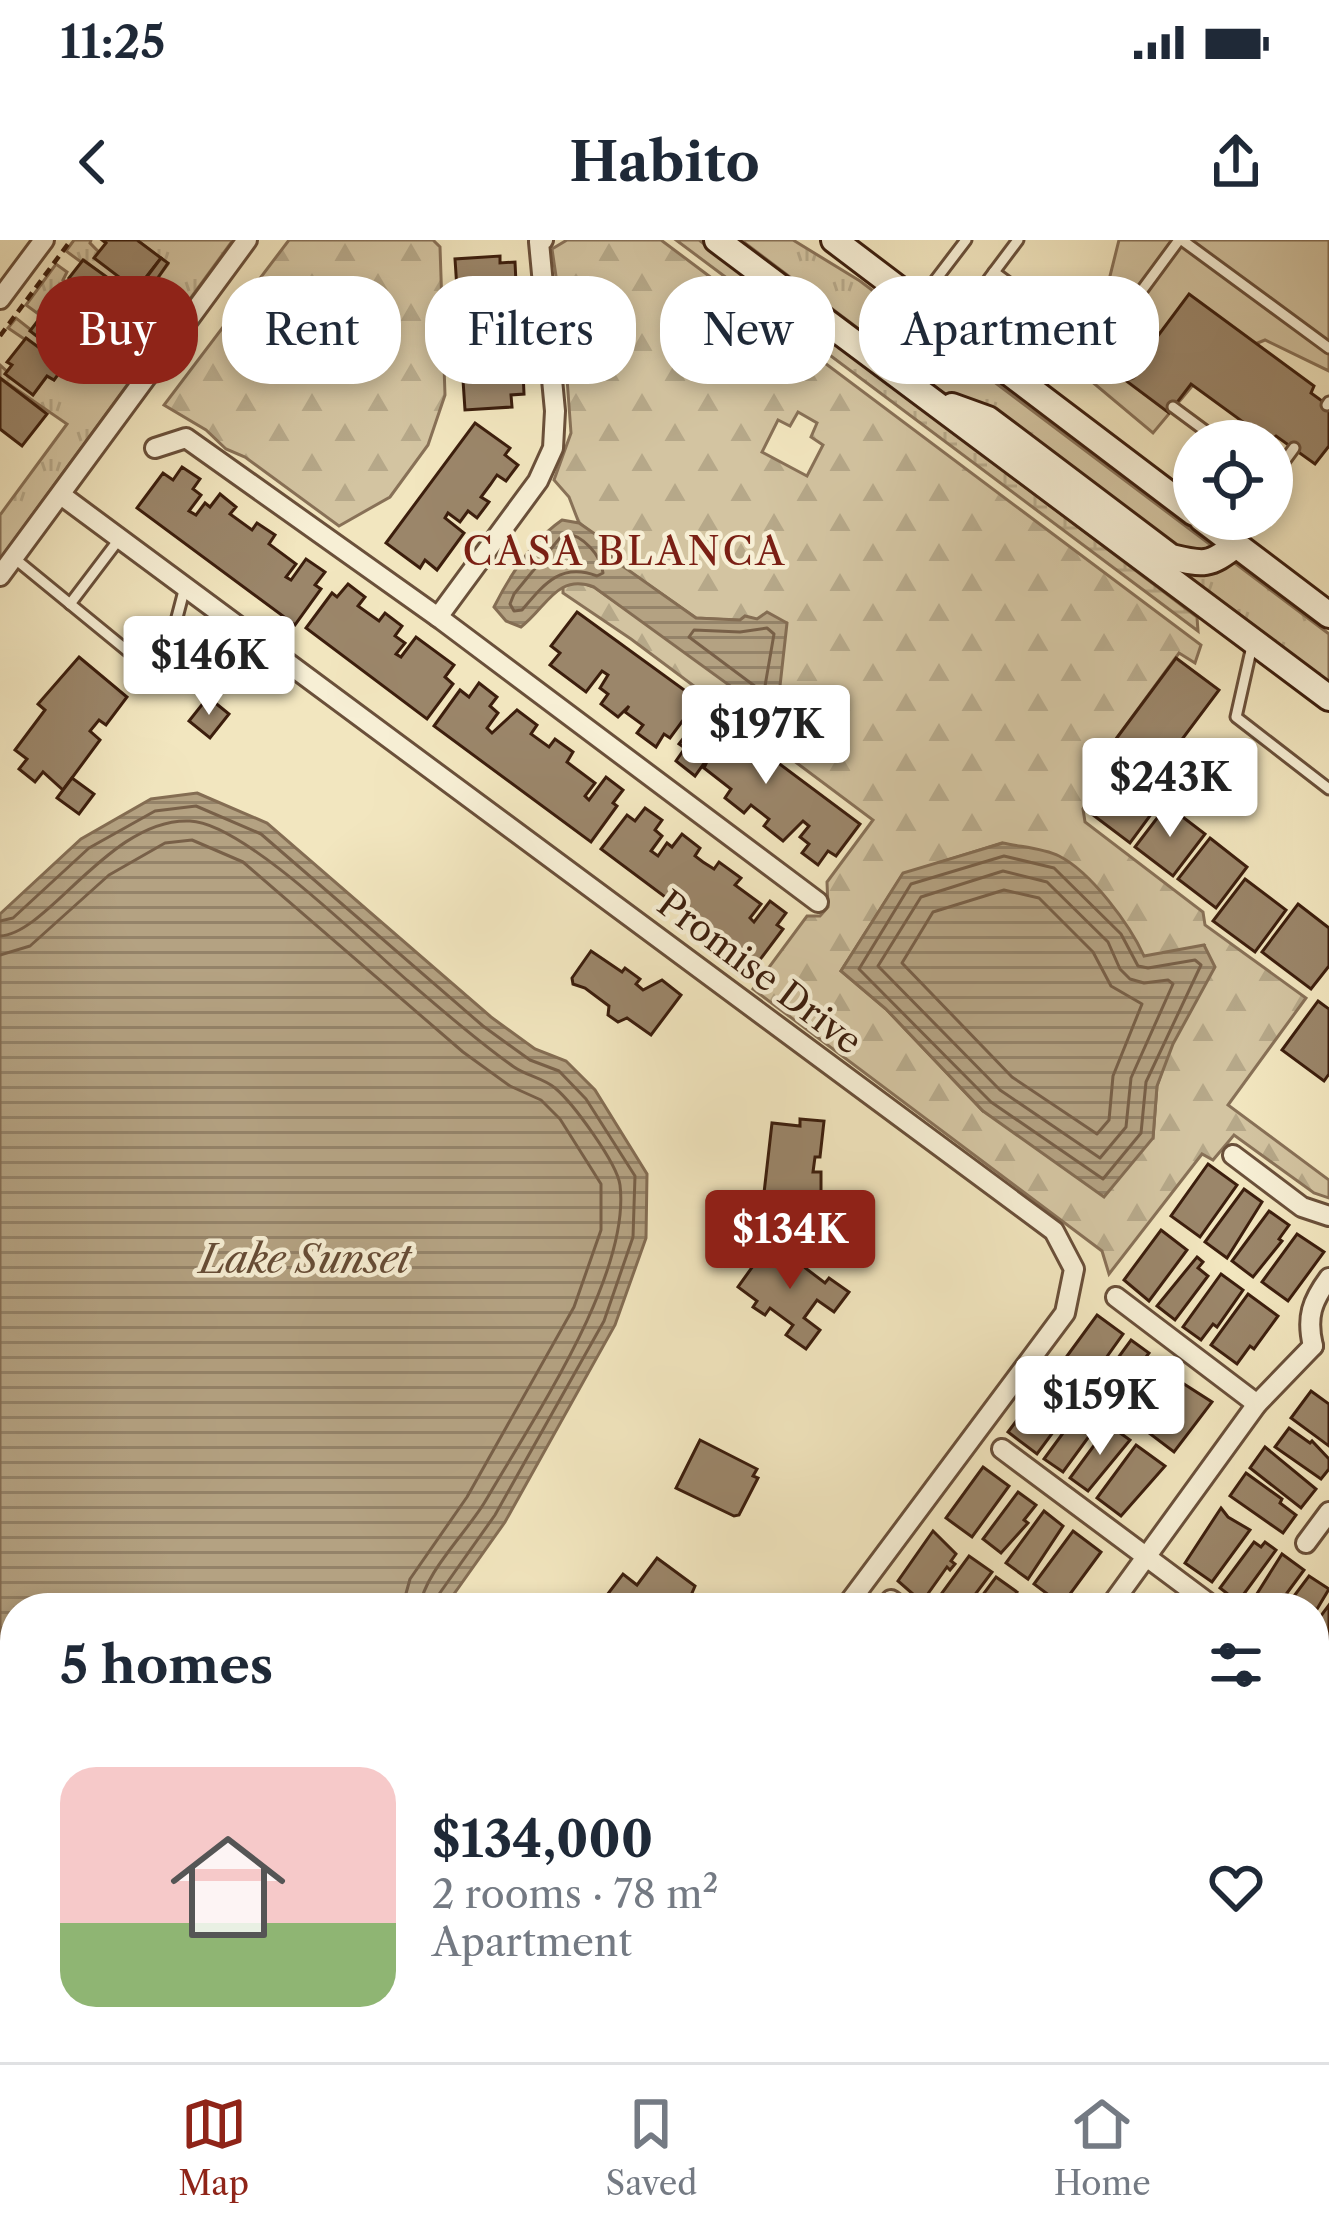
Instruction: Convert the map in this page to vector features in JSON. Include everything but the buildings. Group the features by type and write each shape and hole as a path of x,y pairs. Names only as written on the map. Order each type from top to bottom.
{"main road":[{"path":"717,240 1329,698"},
{"path":"841,242 883,276"},
{"path":"1024,384 1173,497"},
{"path":"927,398 988,419 1172,557 1202,564 1219,558 1232,540"},
{"path":"1243,540 1329,615"}],"street":[{"path":"0,299 44,240"},
{"path":"0,576 247,240"},
{"path":"438,617 538,481 553,448 540,241"},
{"path":"155,448 186,438 438,617 818,902"},
{"name":"Promise Drive","path":"61,495 1054,1231 1074,1269 1065,1313 856,1593"},
{"path":"1233,1155 1302,1207 1329,1216"},
{"path":"1120,1593 1257,1404 1321,1347 1308,1326 1312,1301 1329,1277"},
{"path":"1116,1298 1257,1404"},
{"path":"1002,1449 1194,1593"},
{"path":"1306,1543 1329,1512"}],"lane":[{"path":"938,276 966,240"},
{"path":"991,276 1018,240"},
{"path":"1153,276 1180,240 1329,348"},
{"path":"994,272 999,276"},
{"path":"1173,407 1191,420"},
{"path":"70,604 120,538"},
{"path":"14,558 152,670 170,644 184,586"},
{"path":"1253,641 1236,717 1329,789"}],"path":[{"path":"0,336 71,240"}],"green space":[{"path":"74,240 91,240 122,276 104,276 66,251"},
{"path":"137,240 233,240 198,288 198,276 159,276 168,264"},
{"path":"289,240 433,240 440,247 441,276 425,276 425,384 445,384 445,395 428,445 390,497 339,526 164,405 180,384 198,384 198,360 222,328 222,384 401,384 401,276 262,276"},
{"path":"567,240 661,240 709,276 660,276 660,384 835,384 835,370 1201,645 1195,663 1179,653 1116,739 1117,757 1108,778 1083,809 1085,822 1203,912 1205,925 1306,998 1228,1105 1329,1180 1329,1198 1314,1193 1234,1135 1213,1160 1202,1154 1109,1274 1102,1251 753,989 807,916 820,916 828,907 827,882 873,820 563,593 563,585 578,581 594,587 686,652 776,696 786,623 696,618 613,560 595,535 579,523 569,497 554,480 571,433 567,384 636,384 636,276 556,276 552,249","holes":["798,412 817,423 811,437 823,445 807,476 762,452 778,420 790,426","1002,843 1144,957 1204,946 1157,1086 1153,1138 983,1111 886,1009 841,971 903,874"]},
{"path":"676,240 699,240 747,276 724,276"},
{"path":"741,240 793,240 859,280 859,329 835,311 835,276 789,276"},
{"path":"1119,240 1329,240 1329,371 1265,340 1213,361 1153,433 1095,384 1159,384 1159,276 1110,276"},
{"path":"56,264 67,272 65,276 47,276"},
{"path":"36,291 36,312 26,305"},
{"path":"16,318 36,334 36,347 8,328"},
{"path":"835,343 859,361 859,377 835,359"},
{"path":"0,365 33,395 41,384 128,384 0,559 0,515 67,424 0,378"},
{"path":"868,384 889,384 1197,617 1198,631"},
{"path":"932,384 997,384 1173,517 1173,540 1204,540 1329,634 1329,684"}],"water":[{"path":"562,520 579,523 595,534 614,560 696,618 757,619 767,612 787,623 778,704 769,710 755,704 594,587 561,588 521,627 506,621 494,607 500,595 532,548"},
{"name":"Lake Sunset","path":"197,793 267,823 491,1017 535,1049 566,1061 595,1090 647,1174 646,1238 615,1325 505,1522 455,1593 0,1593 0,914 81,839 151,799"},
{"path":"1003,843 1046,851 1084,874 1108,900 1144,956 1204,945 1215,967 1173,1044 1157,1086 1153,1138 1104,1197 983,1111 886,1009 841,971 903,873"}],"district":[{"name":"CASA BLANCA","path":"625,551"}]}
